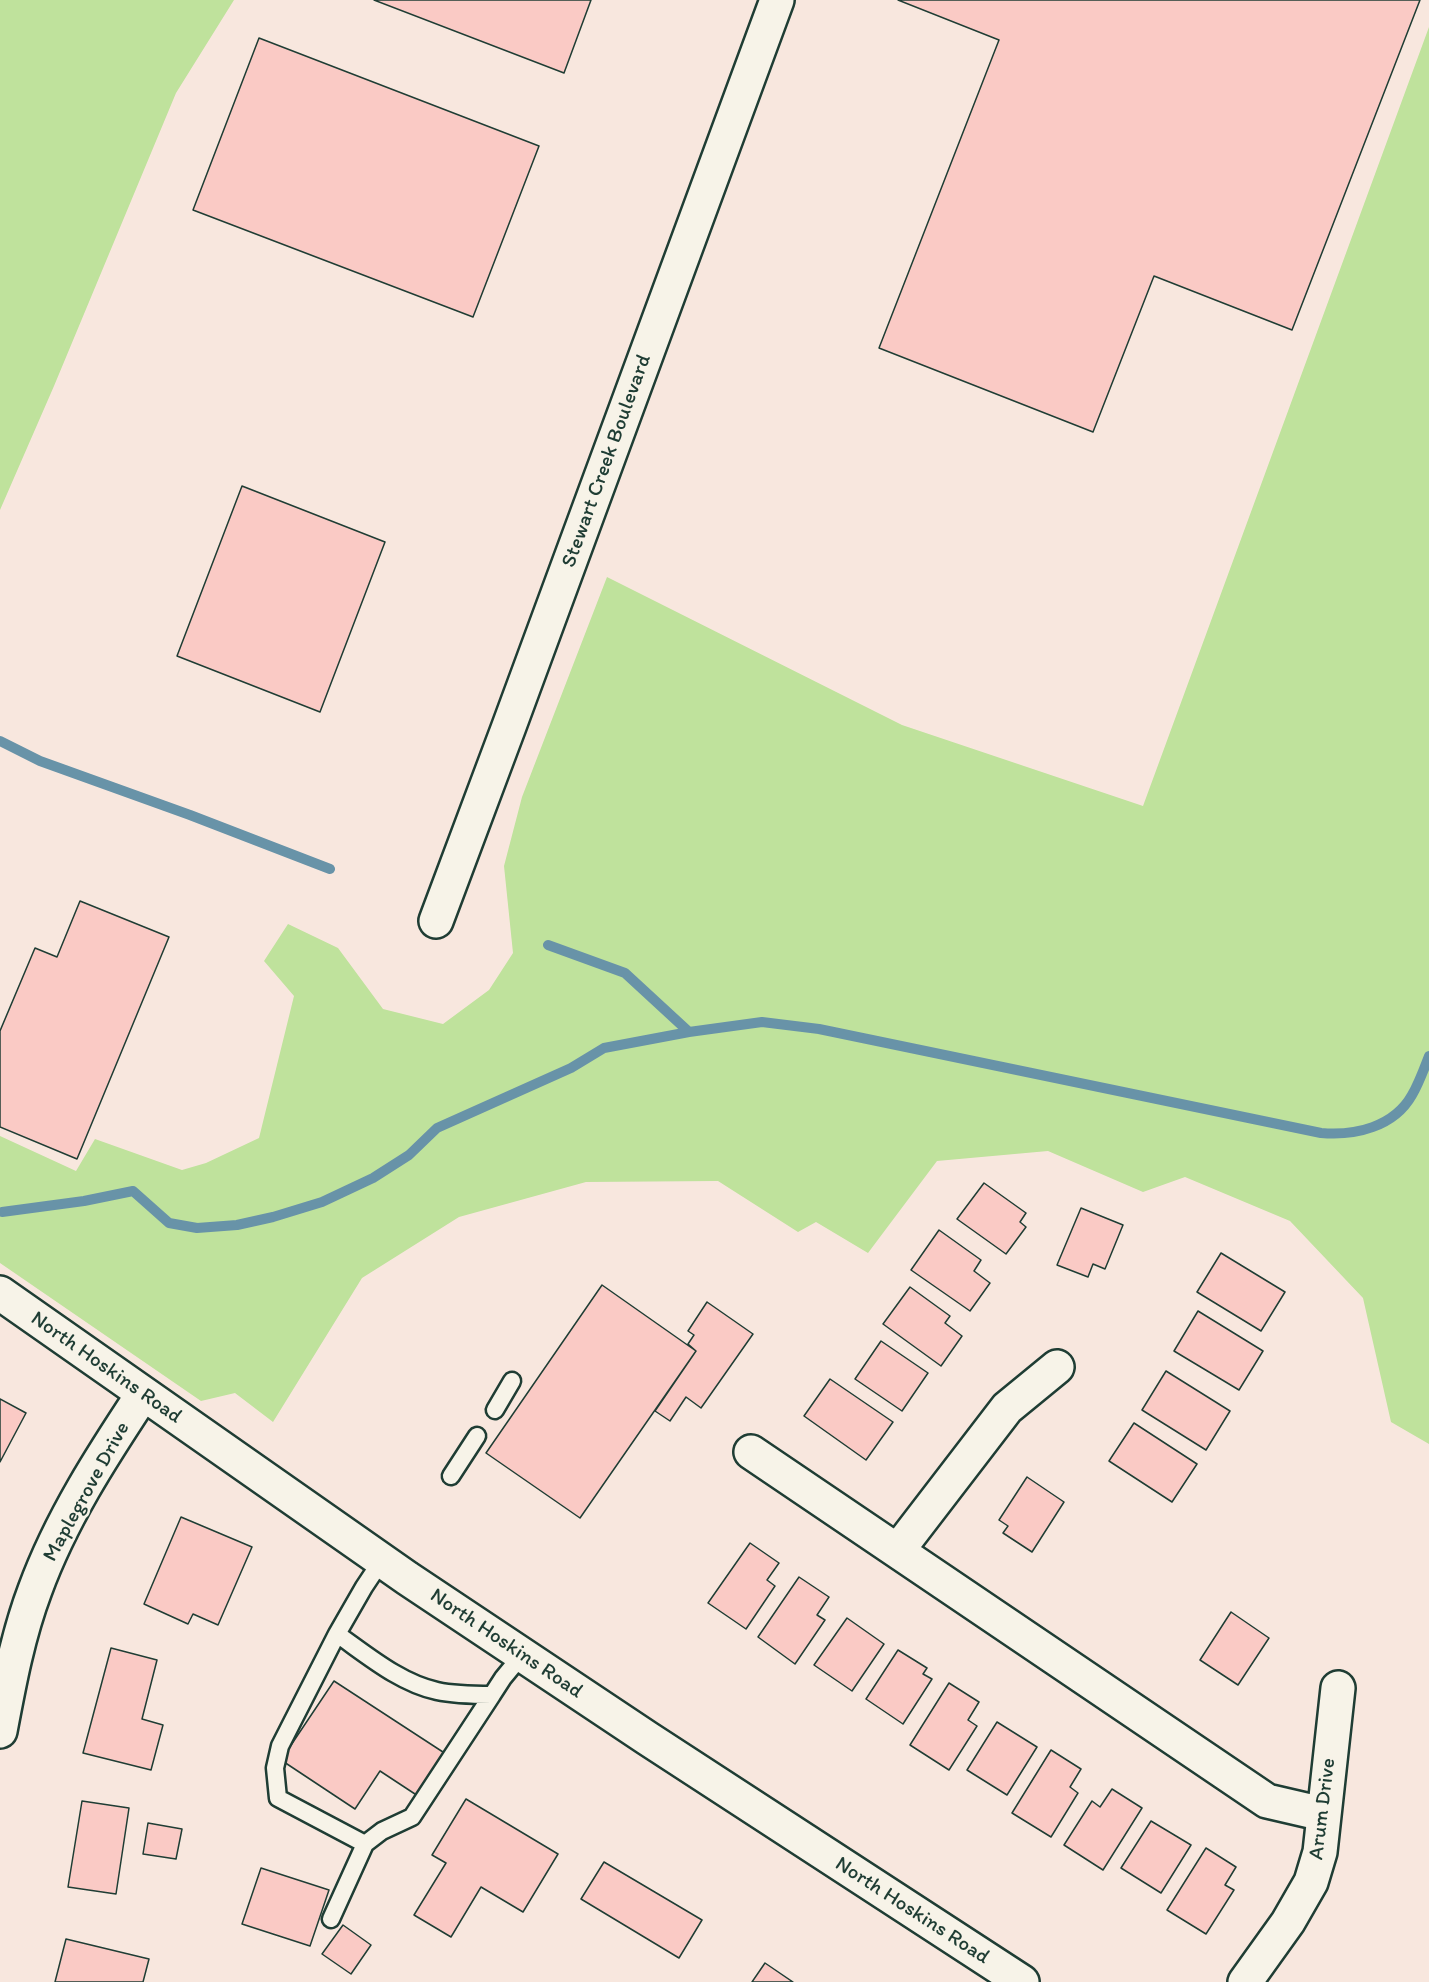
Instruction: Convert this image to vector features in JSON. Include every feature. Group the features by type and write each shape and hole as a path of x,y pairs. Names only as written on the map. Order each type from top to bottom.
{"street":[{"name":"Stewart Creek Boulevard","path":"436,921 541,645 777,0"},
{"name":"North Hoskins Road","path":"0,1293 382,1560 1022,1982"},
{"path":"898,1550 1007,1408 1057,1367"},
{"name":"Maplegrove Drive","path":"0,1731 12,1665 35,1590 51,1551 98,1462 143,1394"},
{"path":"751,1452 1267,1801 1323,1814"},
{"name":"Arum Drive","path":"1245,1982 1288,1922 1311,1882 1320,1852 1338,1688"}],"lane":[{"path":"495,1410 512,1381"},
{"path":"451,1476 477,1437"},
{"path":"365,1845 278,1798 275,1768 280,1746 336,1634 382,1560"},
{"path":"336,1634 394,1674 435,1691 492,1695"},
{"path":"331,1919 365,1845 382,1831 412,1817 503,1678 522,1654"}],"green space":[{"path":"0,0 234,0 176,93 0,510"},
{"path":"1429,27 1429,1444 1391,1422 1363,1298 1290,1221 1185,1177 1143,1192 1048,1151 937,1161 868,1253 816,1222 798,1232 718,1181 586,1182 459,1217 362,1278 273,1422 235,1393 201,1401 0,1263 0,1136 76,1171 95,1139 182,1170 206,1163 259,1138 294,996 264,961 288,924 338,948 383,1009 443,1024 489,990 513,953 504,866 522,797 607,577 902,725 1143,806"}],"building":[{"path":"374,0 591,0 564,73"},
{"path":"898,0 1420,0 1292,330 1154,276 1093,432 879,348 999,40"},
{"path":"259,38 539,146 473,317 193,210"},
{"path":"242,486 385,542 320,712 177,656"},
{"path":"80,901 169,937 77,1159 0,1127 0,1031 35,948 57,957"},
{"path":"984,1183 1026,1213 1020,1222 1026,1227 1006,1254 957,1219"},
{"path":"1081,1208 1123,1225 1105,1269 1093,1264 1088,1277 1057,1265"},
{"path":"939,1230 981,1260 974,1271 990,1283 970,1311 911,1270"},
{"path":"1221,1253 1285,1292 1261,1331 1197,1292"},
{"path":"602,1285 696,1351 580,1518 486,1453"},
{"path":"910,1287 950,1316 945,1323 962,1336 941,1366 883,1324"},
{"path":"707,1302 753,1334 701,1408 686,1397 670,1421 655,1411 696,1351 688,1344 694,1335 688,1331"},
{"path":"1198,1311 1263,1351 1239,1390 1174,1351"},
{"path":"881,1341 928,1373 902,1411 855,1379"},
{"path":"1166,1371 1230,1411 1206,1450 1142,1410"},
{"path":"830,1379 893,1422 866,1460 804,1416"},
{"path":"0,1399 26,1413 0,1462"},
{"path":"1134,1423 1197,1464 1172,1502 1109,1461"},
{"path":"1027,1477 1064,1502 1032,1552 1003,1533 1008,1526 999,1520"},
{"path":"181,1517 252,1547 218,1625 193,1614 188,1624 144,1604"},
{"path":"750,1543 779,1563 767,1580 775,1586 746,1629 708,1603"},
{"path":"799,1577 829,1597 817,1615 825,1620 795,1664 758,1637"},
{"path":"1231,1612 1269,1638 1238,1685 1200,1660"},
{"path":"847,1618 884,1644 852,1691 814,1665"},
{"path":"111,1648 157,1660 142,1719 163,1725 151,1770 83,1753"},
{"path":"898,1650 927,1668 923,1674 932,1679 903,1724 866,1699"},
{"path":"334,1681 446,1754 418,1796 380,1771 355,1809 281,1760"},
{"path":"949,1683 979,1702 968,1720 977,1726 949,1770 910,1745"},
{"path":"997,1722 1037,1747 1007,1795 967,1770"},
{"path":"1051,1750 1081,1769 1070,1787 1078,1793 1051,1837 1012,1813"},
{"path":"1112,1789 1142,1808 1103,1870 1064,1845 1092,1801 1100,1807"},
{"path":"466,1799 558,1854 523,1912 481,1887 451,1937 414,1915 446,1863 432,1855"},
{"path":"82,1801 129,1808 116,1894 68,1887"},
{"path":"1151,1821 1191,1845 1161,1893 1121,1868"},
{"path":"148,1823 182,1829 176,1859 143,1854"},
{"path":"1206,1848 1236,1867 1225,1885 1234,1890 1206,1934 1167,1910"},
{"path":"604,1862 702,1920 679,1958 581,1899"},
{"path":"261,1868 329,1890 310,1946 242,1924"},
{"path":"343,1925 371,1945 351,1974 322,1954"},
{"path":"66,1939 149,1959 143,1982 55,1982"},
{"path":"765,1963 793,1982 752,1982"}],"waterway":[{"path":"0,741 40,761 330,869"},
{"path":"548,945 625,973 689,1032"},
{"path":"2,1212 84,1201 133,1191 169,1223 197,1228 237,1225 273,1217 322,1202 373,1178 409,1155 437,1128 571,1068 604,1048 689,1032 762,1022 819,1029 1334,1134 1360,1131 1395,1115 1412,1095 1429,1056"}]}
